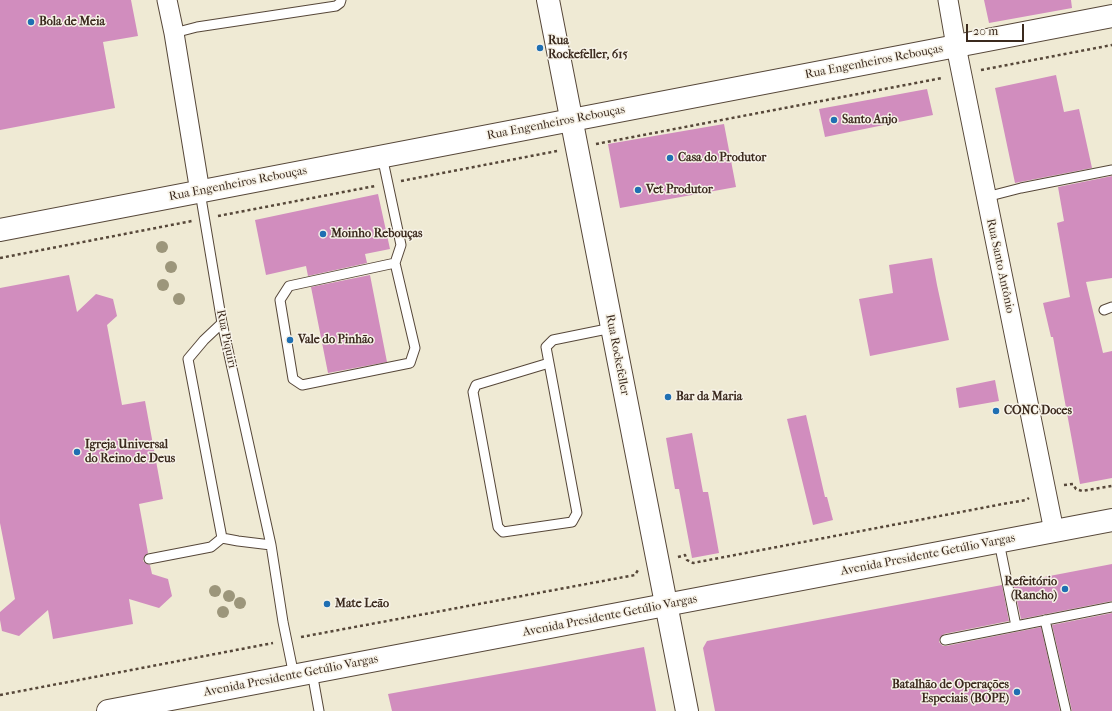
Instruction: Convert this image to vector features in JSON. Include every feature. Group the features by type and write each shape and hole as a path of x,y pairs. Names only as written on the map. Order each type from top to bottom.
{"main road":[{"name":"Rua Rockefeller","path":"548,0 687,711"},
{"name":"Rua Engenheiros Rebouças","path":"0,230 1112,16"},
{"name":"Avenida Presidente Getúlio Vargas","path":"108,711 1112,520"}],"street":[{"name":"Rua Piquiri","path":"167,0 200,192"},
{"name":"Rua Santo Antônio","path":"948,0 986,197 1054,531"}],"lane":[{"path":"174,34 198,27 336,6 340,3 340,0"},
{"path":"382,156 401,244 395,263 415,348 410,362 302,385 293,379 280,300 289,286 395,263"},
{"path":"986,197 1021,188 1112,170"},
{"name":"Rua Piquiri","path":"200,192 222,323 272,544 283,622 319,711"},
{"path":"222,323 204,340 188,359 222,538"},
{"path":"549,363 476,385 473,392 498,527 503,532 572,522 577,513 549,363 546,347 553,340 612,328"},
{"path":"149,559 211,547 222,538 272,544"},
{"path":"999,542 1016,626"},
{"path":"945,640 1112,607"},
{"path":"1045,620 1066,711"}],"path":[{"path":"978,71 1112,45"},
{"path":"598,143 946,77"},
{"path":"0,258 182,223"},
{"path":"1073,484 1076,489 1082,491 1112,486"},
{"path":"685,555 687,560 693,563 1026,500 1031,496"},
{"path":"298,638 635,575 640,564"},
{"path":"0,695 263,645"}],"building":[{"path":"0,0 131,0 138,36 103,42 115,108 0,130"},
{"path":"984,0 1071,0 1072,8 989,23"},
{"path":"1056,75 1064,112 1079,109 1092,168 1015,183 995,88"},
{"path":"927,89 933,115 825,137 819,109"},
{"name":"Casa do Produtor","path":"724,124 736,187 620,208 608,144"},
{"path":"1112,176 1112,278 1086,282 1103,353 1112,351 1112,478 1080,484 1053,337 1051,337 1043,303 1070,297 1057,223 1064,221 1058,187"},
{"name":"Moinho Rebouças","path":"378,194 390,249 365,254 367,263 308,276 306,266 266,275 255,220"},
{"path":"932,258 949,340 870,356 859,299 893,293 889,265"},
{"name":"Igreja Universal do Reino de Deus","path":"69,275 77,312 96,294 113,299 117,316 107,325 122,405 145,401 163,499 139,504 148,553 144,557 143,561 150,565 152,574 168,579 172,596 159,608 129,599 133,624 53,639 48,610 19,636 2,631 0,620 0,612 15,599 0,523 0,288"},
{"name":"Moinho Rebouças","path":"370,275 387,362 328,373 311,287"},
{"path":"995,380 999,401 959,408 956,388"},
{"path":"806,415 825,497 827,497 833,520 813,525 787,419"},
{"path":"692,433 703,492 708,492 719,553 692,558 679,489 675,489 666,438"},
{"name":"Refeitório (Rancho)","path":"1112,564 1112,601 1021,619 1013,583"},
{"path":"1002,585 1009,621 944,634 940,638 939,642 943,646 946,646 1041,627 1060,711 715,711 703,648 707,641"},
{"path":"1112,613 1112,711 1072,711 1052,625"},
{"path":"644,647 656,711 392,711 388,694 544,666"}],"place":[{"name":"Bola de Meia","path":"31,22"},
{"name":"Rua Rockefeller, 615","path":"540,48"},
{"name":"Santo Anjo","path":"834,120"},
{"name":"Casa do Produtor","path":"670,158"},
{"name":"Vet Produtor","path":"638,190"},
{"name":"Moinho Rebouças","path":"323,234"},
{"name":"Vale do Pinhão","path":"290,340"},
{"name":"Bar da Maria","path":"668,397"},
{"name":"CONC Doces","path":"996,411"},
{"name":"Igreja Universal do Reino de Deus","path":"77,452"},
{"name":"Refeitório (Rancho)","path":"1065,589"},
{"name":"Mate Leão","path":"327,604"},
{"name":"Batalhão de Operações Especiais (BOPE)","path":"1017,692"}]}
